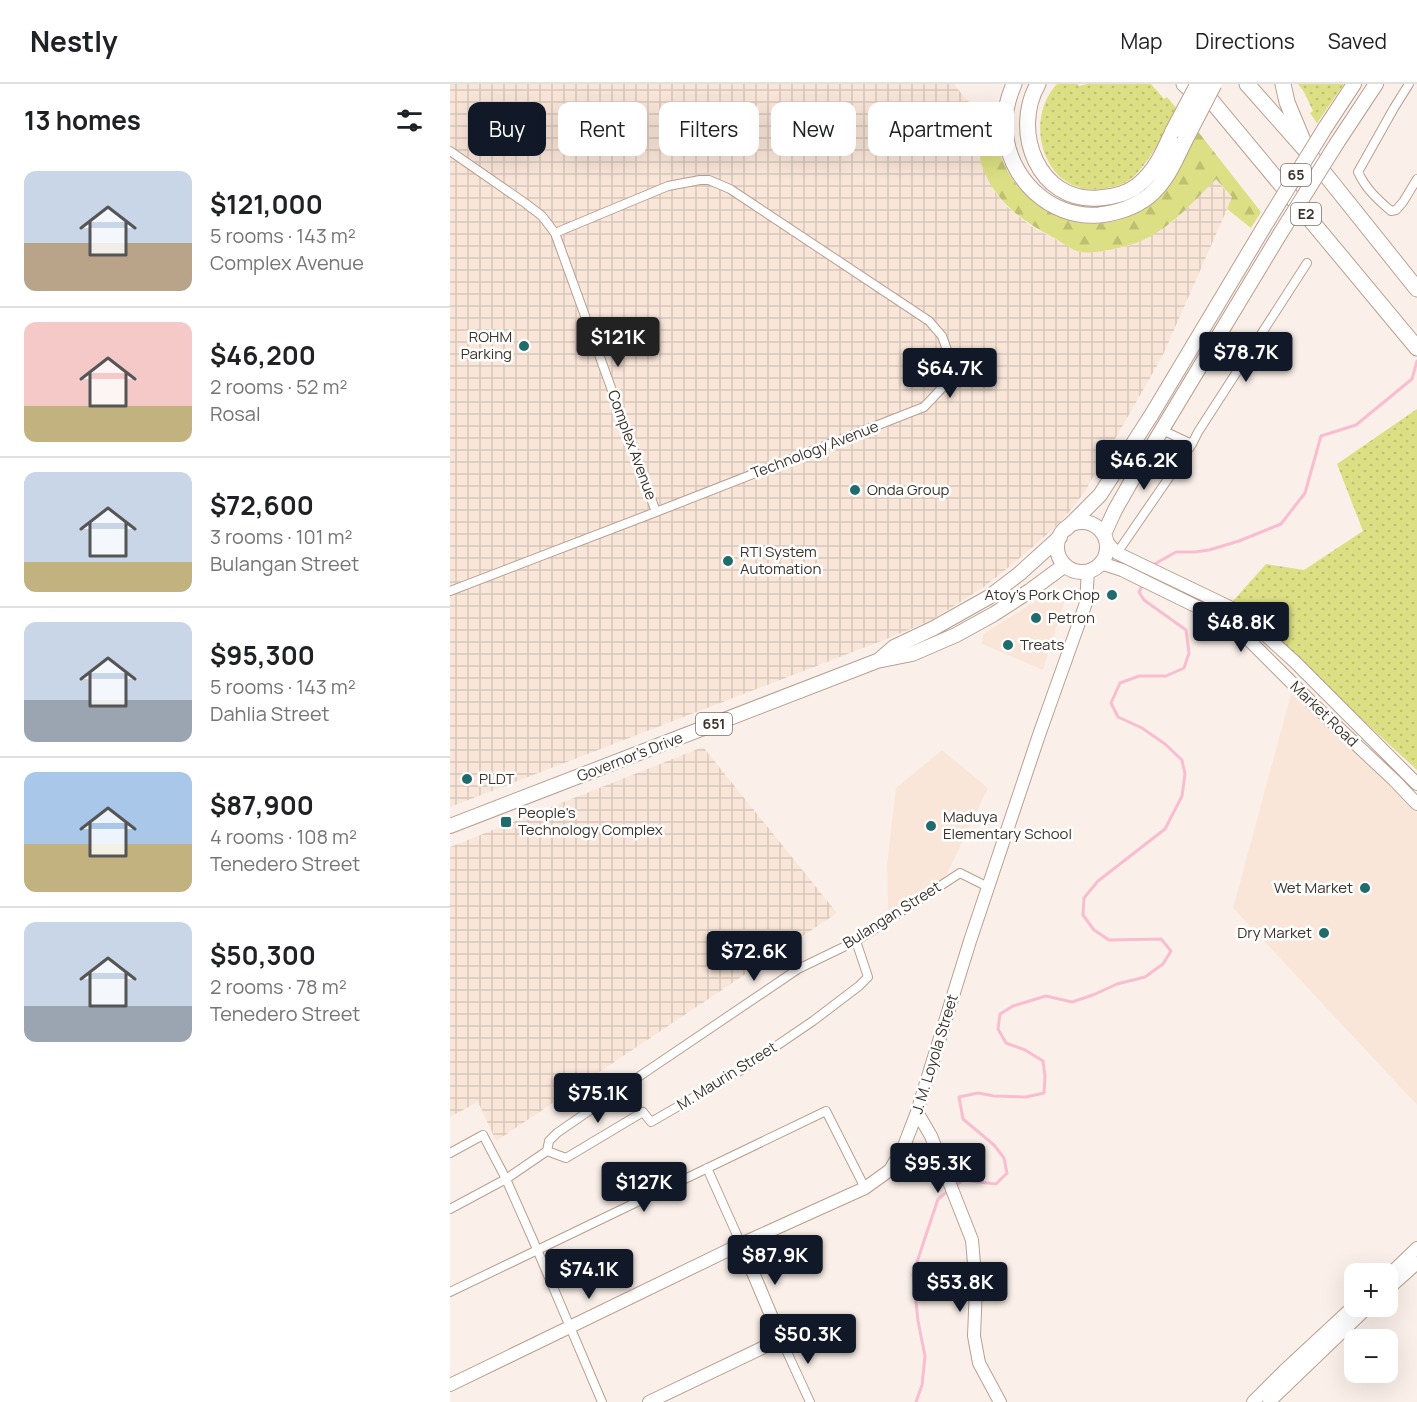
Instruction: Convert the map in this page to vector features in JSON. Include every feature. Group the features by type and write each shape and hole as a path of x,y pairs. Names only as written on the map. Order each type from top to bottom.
{"highway":[{"path":"1014,84 1005,116 1006,138 1011,159 1023,180 1044,200 1067,212 1087,215 1108,214 1122,210 1151,195 1165,178 1198,84"},
{"path":"1038,84 1032,96 1028,115 1030,144 1036,162 1046,177 1059,189 1077,197 1094,199 1114,196 1139,185 1179,137 1214,84"},
{"path":"1184,84 1228,120"},
{"name":"E2","path":"1198,84 1417,348"},
{"name":"E2","path":"1247,84 1309,154 1417,289"},
{"path":"1283,84 1287,102 1309,154"},
{"name":"Governor's Drive","path":"877,661 894,647 934,628 989,597 1019,574 1100,495 1354,84"},
{"name":"65","path":"1101,563 1106,553 1105,538 1115,510 1280,234 1376,84"},
{"path":"1101,563 1088,571 1076,571 1065,565 1059,556 1058,546 1063,533 1076,524 1086,523 1096,527 1105,538"},
{"name":"Governor's Drive","path":"450,826 877,661 912,654 956,634 1003,608 1065,565"}],"main road":[{"name":"Market Road","path":"1105,538 1122,560 1174,596 1224,620 1239,630 1311,703 1417,804"},
{"name":"Market Road","path":"1101,563 1122,560 1180,583 1240,612 1295,662 1417,784"},
{"name":"J. M. Loyola Street","path":"450,1385 741,1244 865,1188 890,1170 904,1146 917,1112 970,941 1086,603 1088,571"},
{"path":"917,1112 944,1168 972,1240 976,1287 974,1336 979,1363 1000,1402"},
{"path":"649,1402 781,1339 741,1244"},
{"path":"1398,1266 1417,1248"},
{"path":"1398,1280 1417,1263"},
{"path":"1253,1402 1344,1315"},
{"path":"1269,1402 1357,1317"}],"street":[{"path":"1409,84 1358,172 1374,197 1391,211 1396,210 1403,202 1417,179"},
{"name":"Complex Avenue","path":"450,151 542,216 555,233 656,512"},
{"name":"Technology Avenue","path":"450,591 924,407 942,388 949,368 947,350 942,336 929,321 730,189 709,180 668,186 555,233"},
{"path":"1122,560 1198,432 1307,263"},
{"path":"1162,430 1192,444"},
{"name":"Bulangan Street","path":"450,1209 506,1179 547,1151 549,1141 558,1133 798,969 856,941 960,873 988,887"},
{"name":"M. Maurin Street","path":"547,1151 566,1158 643,1112 651,1122 738,1072 813,1021 868,977 856,941"},
{"path":"450,1292 826,1111 865,1188"},
{"path":"450,1153 483,1135 506,1179 602,1402"},
{"path":"707,1168 741,1244"},
{"path":"781,1339 810,1402"}],"shaded area":[{"name":"People's Technology Complex","path":"450,84 954,84 969,102 868,102 868,156 981,156 996,193 1006,206 1031,226 1079,252 1107,251 1131,245 1161,230 1174,221 1216,179 1232,198 1162,357 1084,493 1060,523 984,587 930,621 889,638 450,807"},
{"path":"1054,590 1066,596 1043,670 982,644 983,634"},
{"path":"1292,690 1417,813 1417,1105 1233,908"},
{"path":"703,747 837,913 496,1141 478,1102 450,1117 450,847"},
{"name":"Maduya Elementary School","path":"942,750 988,788 945,878 890,916 887,864 896,788"}],"green space":[{"path":"1057,84 1078,84 1079,86 1151,84 1178,110 1150,156 1131,179 1109,188 1081,188 1065,181 1053,169 1044,153 1041,117 1047,99"},
{"path":"1298,84 1344,84 1317,123 1310,113 1313,111"},
{"path":"1196,129 1261,212 1251,228 1227,209 1232,197 1216,179 1177,218 1155,234 1125,247 1080,252 1044,232 1011,209 993,189 980,156 1001,156 1008,173 1025,194 1057,216 1070,221 1097,224 1137,213 1159,197 1166,190 1181,165"},
{"path":"1417,409 1417,770 1233,601 1266,564 1304,570 1363,531 1337,464"}],"waterway":[{"path":"1153,565 1176,552 1209,550 1281,524 1305,493 1321,436 1356,425 1412,379 1417,361"},
{"path":"955,1186 963,1180 996,1184 1007,1173 1004,1158 994,1145 963,1119 959,1097 978,1093 1026,1097 1044,1093 1043,1061 1025,1050 1006,1043 998,1029 1000,1014 1013,1006 1046,996 1072,1002 1117,984 1145,977 1163,964 1171,951 1161,939 1109,940 1094,930 1083,915 1084,898 1098,881 1165,829 1182,796 1185,774 1182,760 1165,744 1142,728 1118,717 1111,703 1120,683 1139,676 1166,676 1184,668 1189,653 1186,630 1144,600 1139,592 1143,584"},
{"path":"916,1402 922,1385 925,1356 918,1321 913,1274 938,1199 948,1191"}],"place":[{"name":"ROHM Parking","path":"524,346"},
{"name":"Onda Group","path":"855,490"},
{"name":"RTI System Automation","path":"728,561"},
{"name":"Atoy's Pork Chop","path":"1112,595"},
{"name":"Petron","path":"1036,618"},
{"name":"Treats","path":"1008,645"},
{"name":"PLDT","path":"467,779"},
{"name":"People's Technology Complex","path":"506,822"},
{"name":"Maduya Elementary School","path":"931,826"},
{"name":"Wet Market","path":"1365,888"},
{"name":"Dry Market","path":"1324,933"}]}
